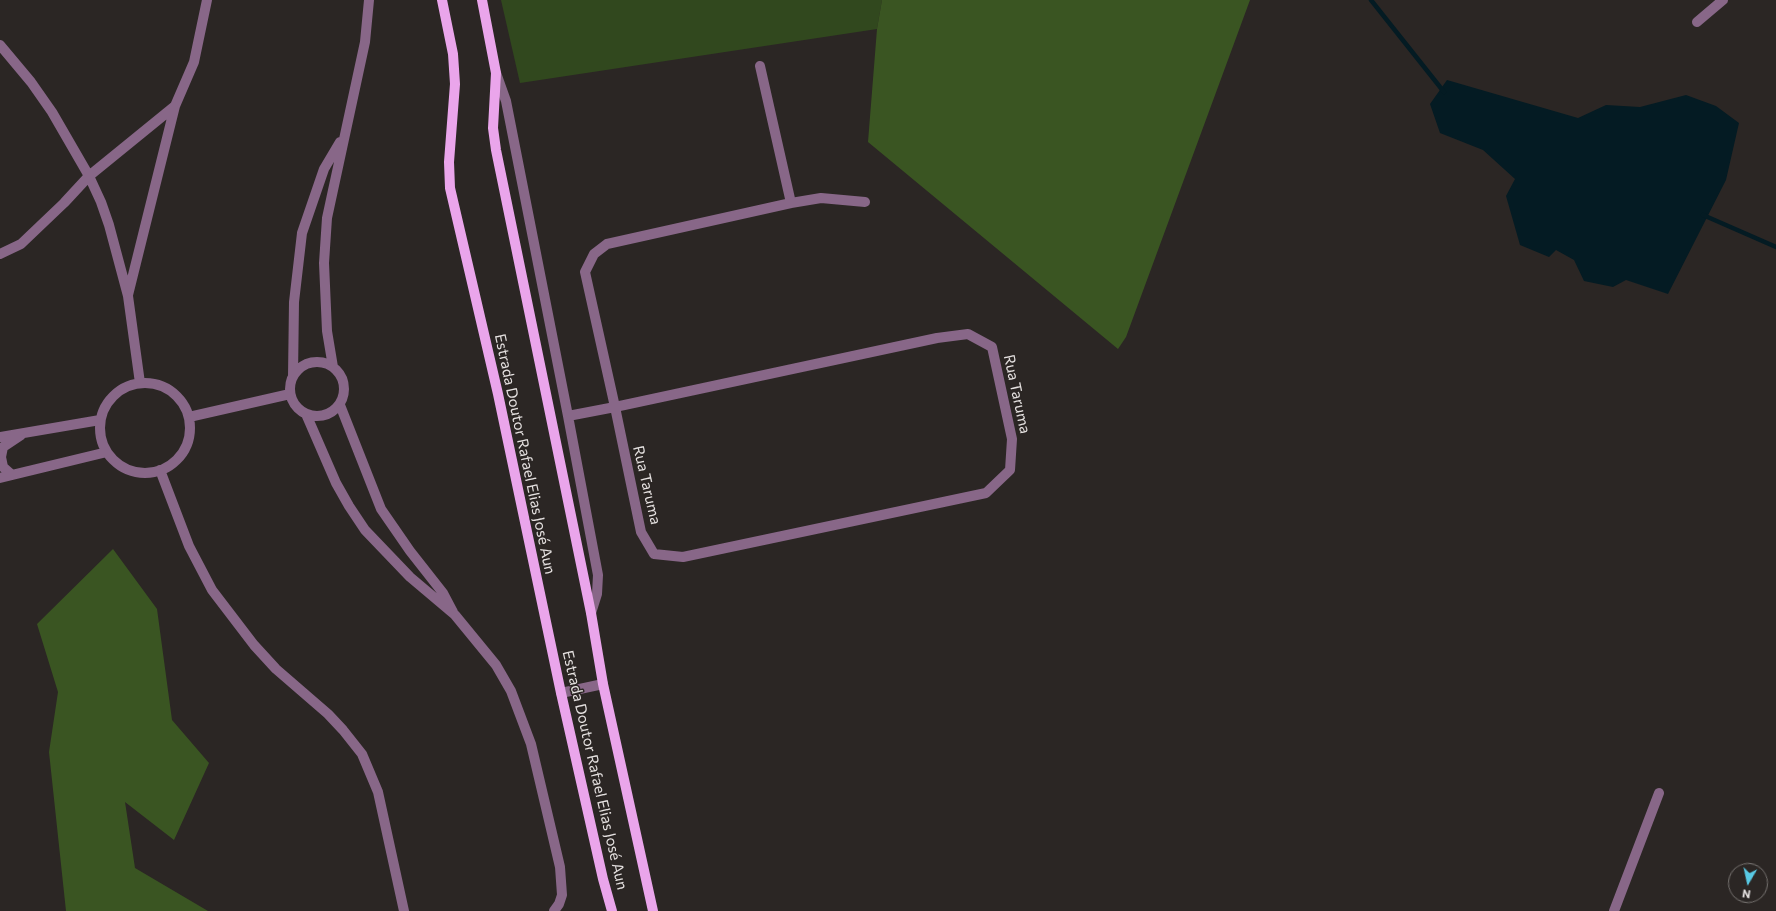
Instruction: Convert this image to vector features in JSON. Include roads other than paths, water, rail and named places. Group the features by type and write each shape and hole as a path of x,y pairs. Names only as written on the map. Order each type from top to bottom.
{"main road":[{"name":"Estrada Doutor Rafael Elias José Aun","path":"442,0 452,54 455,84 449,162 450,188 498,394 603,879 612,911"},
{"name":"Estrada Doutor Rafael Elias José Aun","path":"482,0 496,73 493,128 496,150 591,613 603,684 653,911"}],"street":[{"path":"128,296 175,106 194,62 207,0"},
{"path":"344,135 324,169 302,233 294,302 293,376 290,385 290,394 298,409 306,414 318,417 330,414 340,405 345,391 343,380 334,367 327,331 324,263 327,218 365,42 369,0"},
{"path":"1697,22 1723,0"},
{"path":"0,45 31,82 52,112 89,176 109,225 128,296 140,383"},
{"path":"760,66 792,203"},
{"path":"496,73 506,101 598,574 597,594 591,613"},
{"path":"0,254 21,244 64,203 89,176 175,106"},
{"name":"Rua Taruma","path":"614,407 937,338 968,334 992,347 1012,439 1010,470 986,493 683,557 654,554 641,532 614,407 585,272 594,254 607,244 792,203 821,198 865,202"},
{"path":"293,376 304,365 311,363 319,362 334,367"},
{"path":"140,383 161,386 171,391 179,398 189,417 190,436 187,445 176,461 160,470 145,473 130,471 113,460 102,442 100,420 108,402 114,395 130,385 140,383"},
{"path":"189,417 290,394"},
{"path":"340,405 381,509 410,551 443,593 455,615"},
{"path":"568,416 614,407"},
{"path":"306,414 339,489 348,506 365,530 410,577 455,615 496,665 511,691 531,744 562,882 562,895 559,904 554,911"},
{"path":"0,437 100,420"},
{"path":"12,475 4,467 1,457 3,447 24,433"},
{"path":"0,478 107,452"},
{"path":"160,470 189,546 212,590 254,645 276,669 333,719 362,754 378,792 404,911"},
{"path":"562,693 603,684"},
{"path":"1614,911 1659,793"}],"water":[{"path":"1447,80 1578,118 1606,105 1640,107 1686,95 1716,106 1739,123 1726,180 1668,294 1626,280 1613,287 1584,281 1574,260 1556,250 1549,257 1520,245 1506,196 1515,179 1483,150 1440,133 1430,104"}],"waterway":[{"path":"1371,0 1444,92"},
{"path":"1703,215 1776,247"}]}
